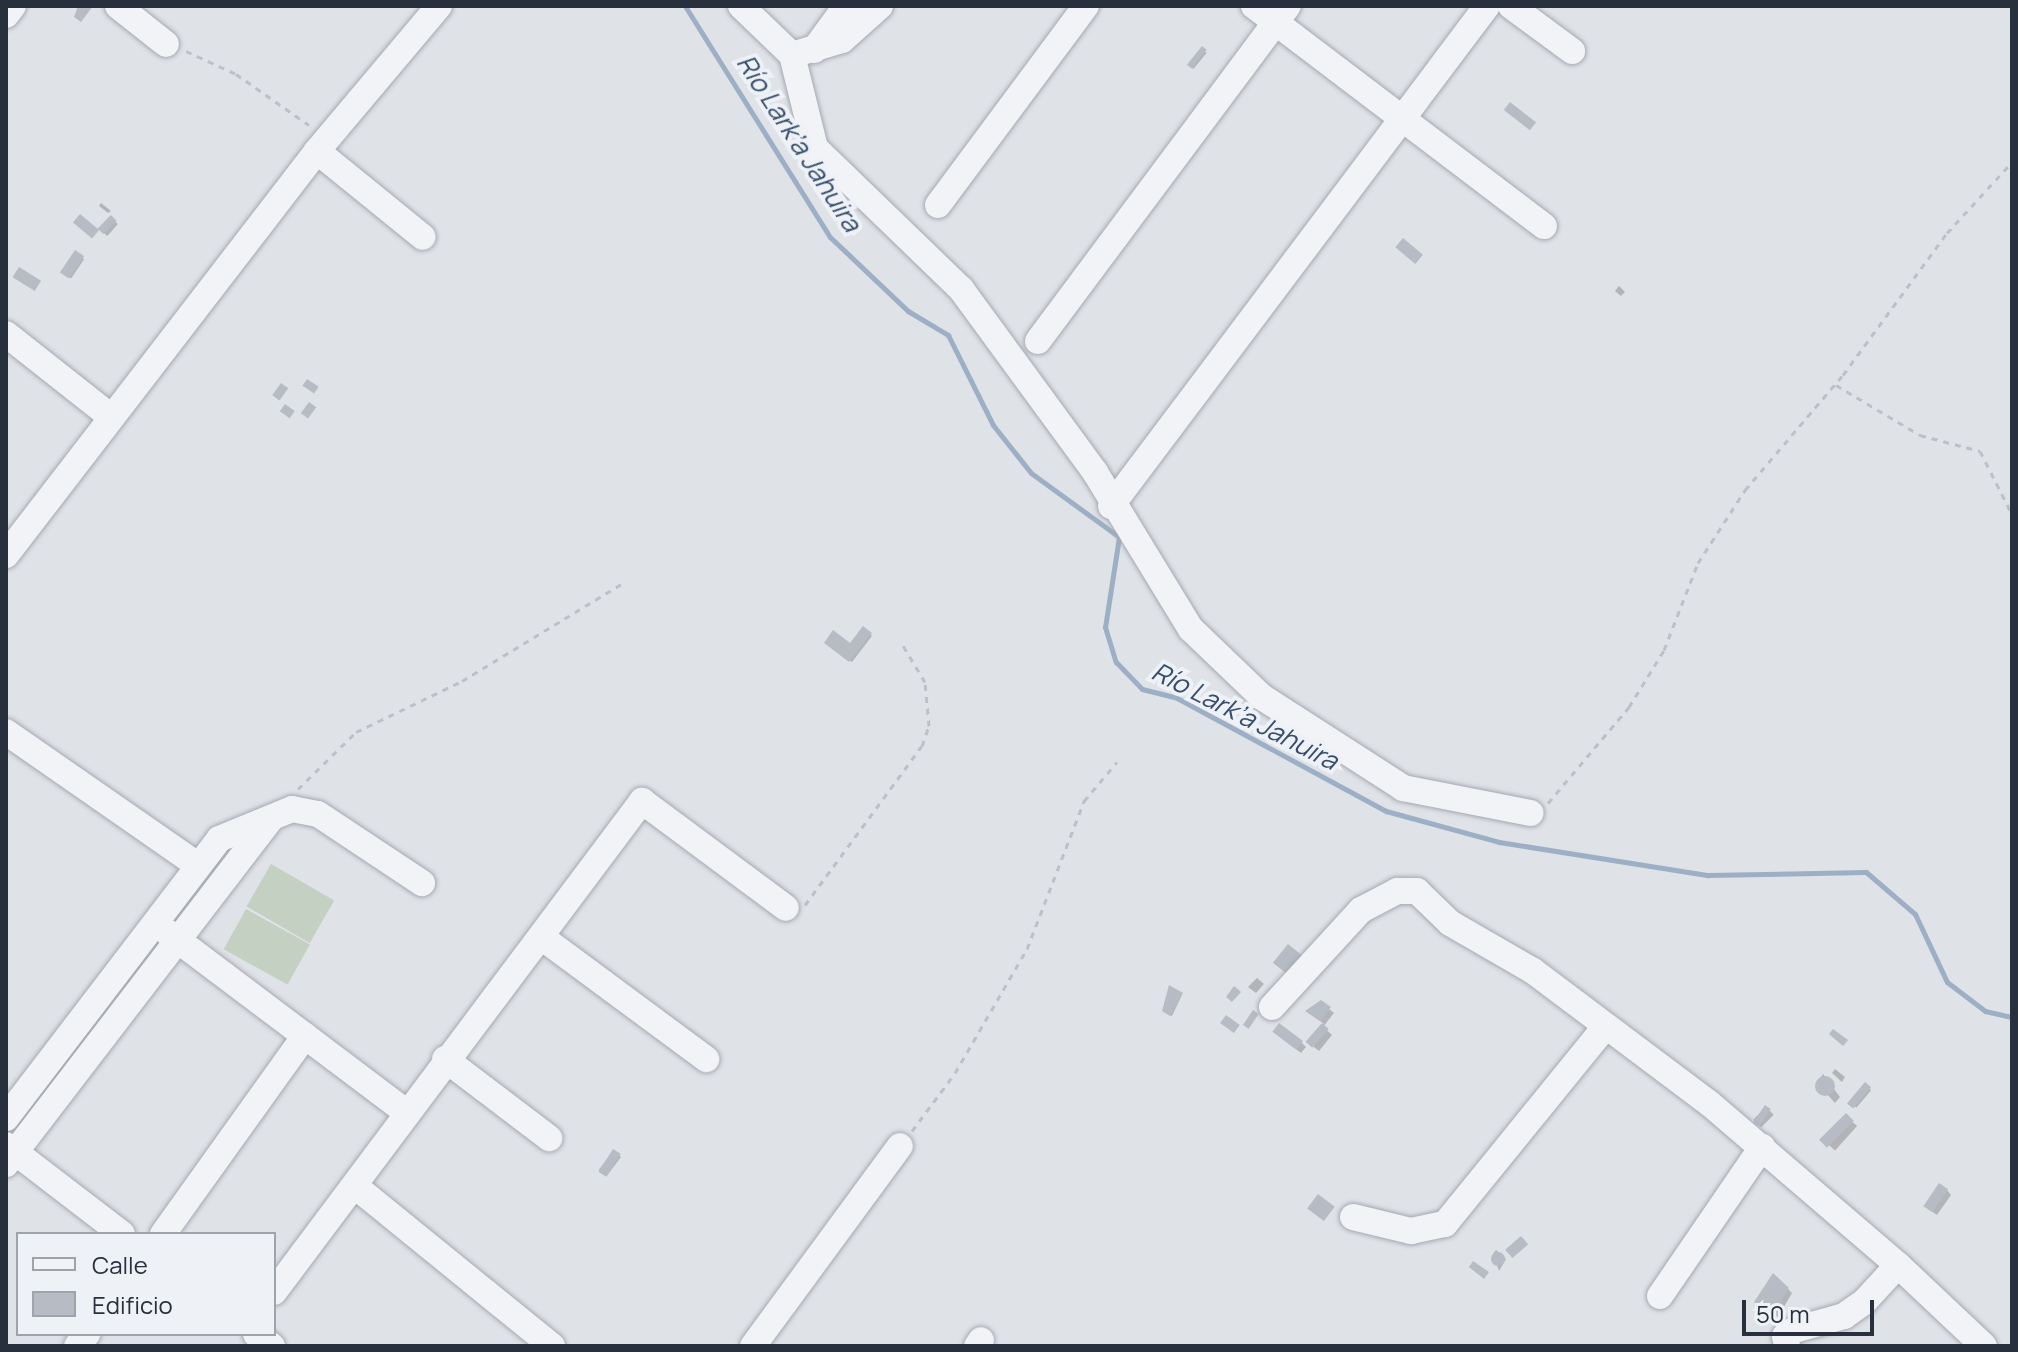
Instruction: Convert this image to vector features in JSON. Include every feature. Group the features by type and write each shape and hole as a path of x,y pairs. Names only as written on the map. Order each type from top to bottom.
{"street":[{"path":"6,15 13,6"},
{"path":"118,6 166,44"},
{"path":"9,546 317,151 439,6"},
{"path":"741,6 803,52 815,148 961,289 1095,472 1111,506 1174,608 1262,697 1403,788 1531,813"},
{"path":"803,52 846,6"},
{"path":"803,52 842,40 880,6"},
{"path":"938,205 1086,6"},
{"path":"1254,6 1282,14 1404,118 1544,226"},
{"path":"1111,506 1487,6"},
{"path":"1511,6 1572,51"},
{"path":"1038,341 1282,14"},
{"path":"317,151 423,237"},
{"path":"6,334 111,417"},
{"path":"6,732 196,864"},
{"path":"276,1289 355,1186 445,1059 544,939 642,801 786,908"},
{"path":"6,1118 196,864 219,839 273,816 318,814 422,883"},
{"path":"119,1232 9,1154 273,816"},
{"path":"1272,1007 1361,910 1409,889 1605,1027 1762,1147 1898,1265 1984,1346"},
{"path":"155,922 406,1112"},
{"path":"544,939 706,1059"},
{"path":"1353,1217 1411,1231 1445,1224 1499,1149 1605,1027"},
{"path":"164,1232 305,1036"},
{"path":"445,1059 549,1138"},
{"path":"753,1346 900,1146"},
{"path":"1660,1296 1762,1147"},
{"path":"355,1186 552,1346"},
{"path":"1787,1346 1785,1336 1794,1330 1844,1316 1864,1302 1898,1265"}],"path":[{"path":"166,44 296,111 317,151"},
{"path":"1531,813 1570,781 1629,707 1664,650 1698,563 1745,490 1834,384 1947,233 2012,162"},
{"path":"1834,384 1920,435 1980,451 2012,514"},
{"path":"273,816 356,732 462,681 623,583"},
{"path":"786,908 816,899 922,746 929,726 925,682 901,642"},
{"path":"900,1146 955,1073 1027,949 1084,801 1117,762"}],"green space":[{"path":"271,864 334,900 310,943 246,906"},
{"path":"246,909 310,944 288,985 224,949"}],"building":[{"path":"78,6 93,6 81,22 74,17"},
{"path":"1202,46 1207,50 1192,68 1187,65"},
{"path":"1510,102 1536,122 1530,130 1504,110"},
{"path":"80,214 99,230 92,238 73,222"},
{"path":"111,215 117,221 103,234 98,228"},
{"path":"1403,238 1423,255 1415,264 1395,247"},
{"path":"75,250 84,256 69,279 60,272"},
{"path":"19,267 41,281 35,291 13,277"},
{"path":"307,379 319,387 314,393 303,386"},
{"path":"281,383 288,388 279,400 272,395"},
{"path":"309,402 316,407 308,419 301,413"},
{"path":"285,404 295,411 290,418 280,411"},
{"path":"863,626 872,633 849,662 824,643 833,630 850,643"},
{"path":"1288,944 1304,957 1289,976 1273,963"},
{"path":"1169,985 1183,993 1170,1016 1162,1011"},
{"path":"1234,986 1241,992 1232,1002 1226,997"},
{"path":"1321,1000 1331,1007 1320,1021 1305,1011"},
{"path":"1253,1010 1259,1014 1249,1029 1243,1025"},
{"path":"1226,1015 1240,1025 1234,1033 1220,1023"},
{"path":"1279,1023 1303,1041 1296,1050 1272,1032"},
{"path":"1322,1023 1329,1029 1312,1048 1306,1042"},
{"path":"1833,1029 1848,1040 1843,1046 1829,1034"},
{"path":"1825,1076 1832,1079 1835,1086 1832,1093 1825,1096 1818,1093 1815,1086 1818,1079"},
{"path":"1865,1082 1871,1087 1853,1109 1847,1103"},
{"path":"1765,1105 1771,1109 1759,1126 1753,1122"},
{"path":"1846,1113 1854,1121 1827,1148 1819,1140"},
{"path":"613,1149 621,1154 606,1177 599,1172"},
{"path":"1939,1183 1948,1189 1932,1212 1923,1206"},
{"path":"1318,1194 1335,1207 1324,1221 1307,1208"},
{"path":"1521,1236 1528,1244 1512,1258 1505,1250"},
{"path":"1498,1252 1505,1259 1498,1266 1491,1259"},
{"path":"1473,1261 1489,1272 1484,1279 1469,1267"},
{"path":"1773,1273 1789,1288 1773,1314 1754,1302"}],"waterway":[{"name":"Río Lark’a Jahuira","path":"685,6 830,237 908,311 948,335 993,425 1031,473 1119,537 1105,627 1116,662 1142,689 1177,698 1386,811 1499,842 1708,875 1866,872 1915,914 1947,982 1985,1011 2012,1017"}]}
